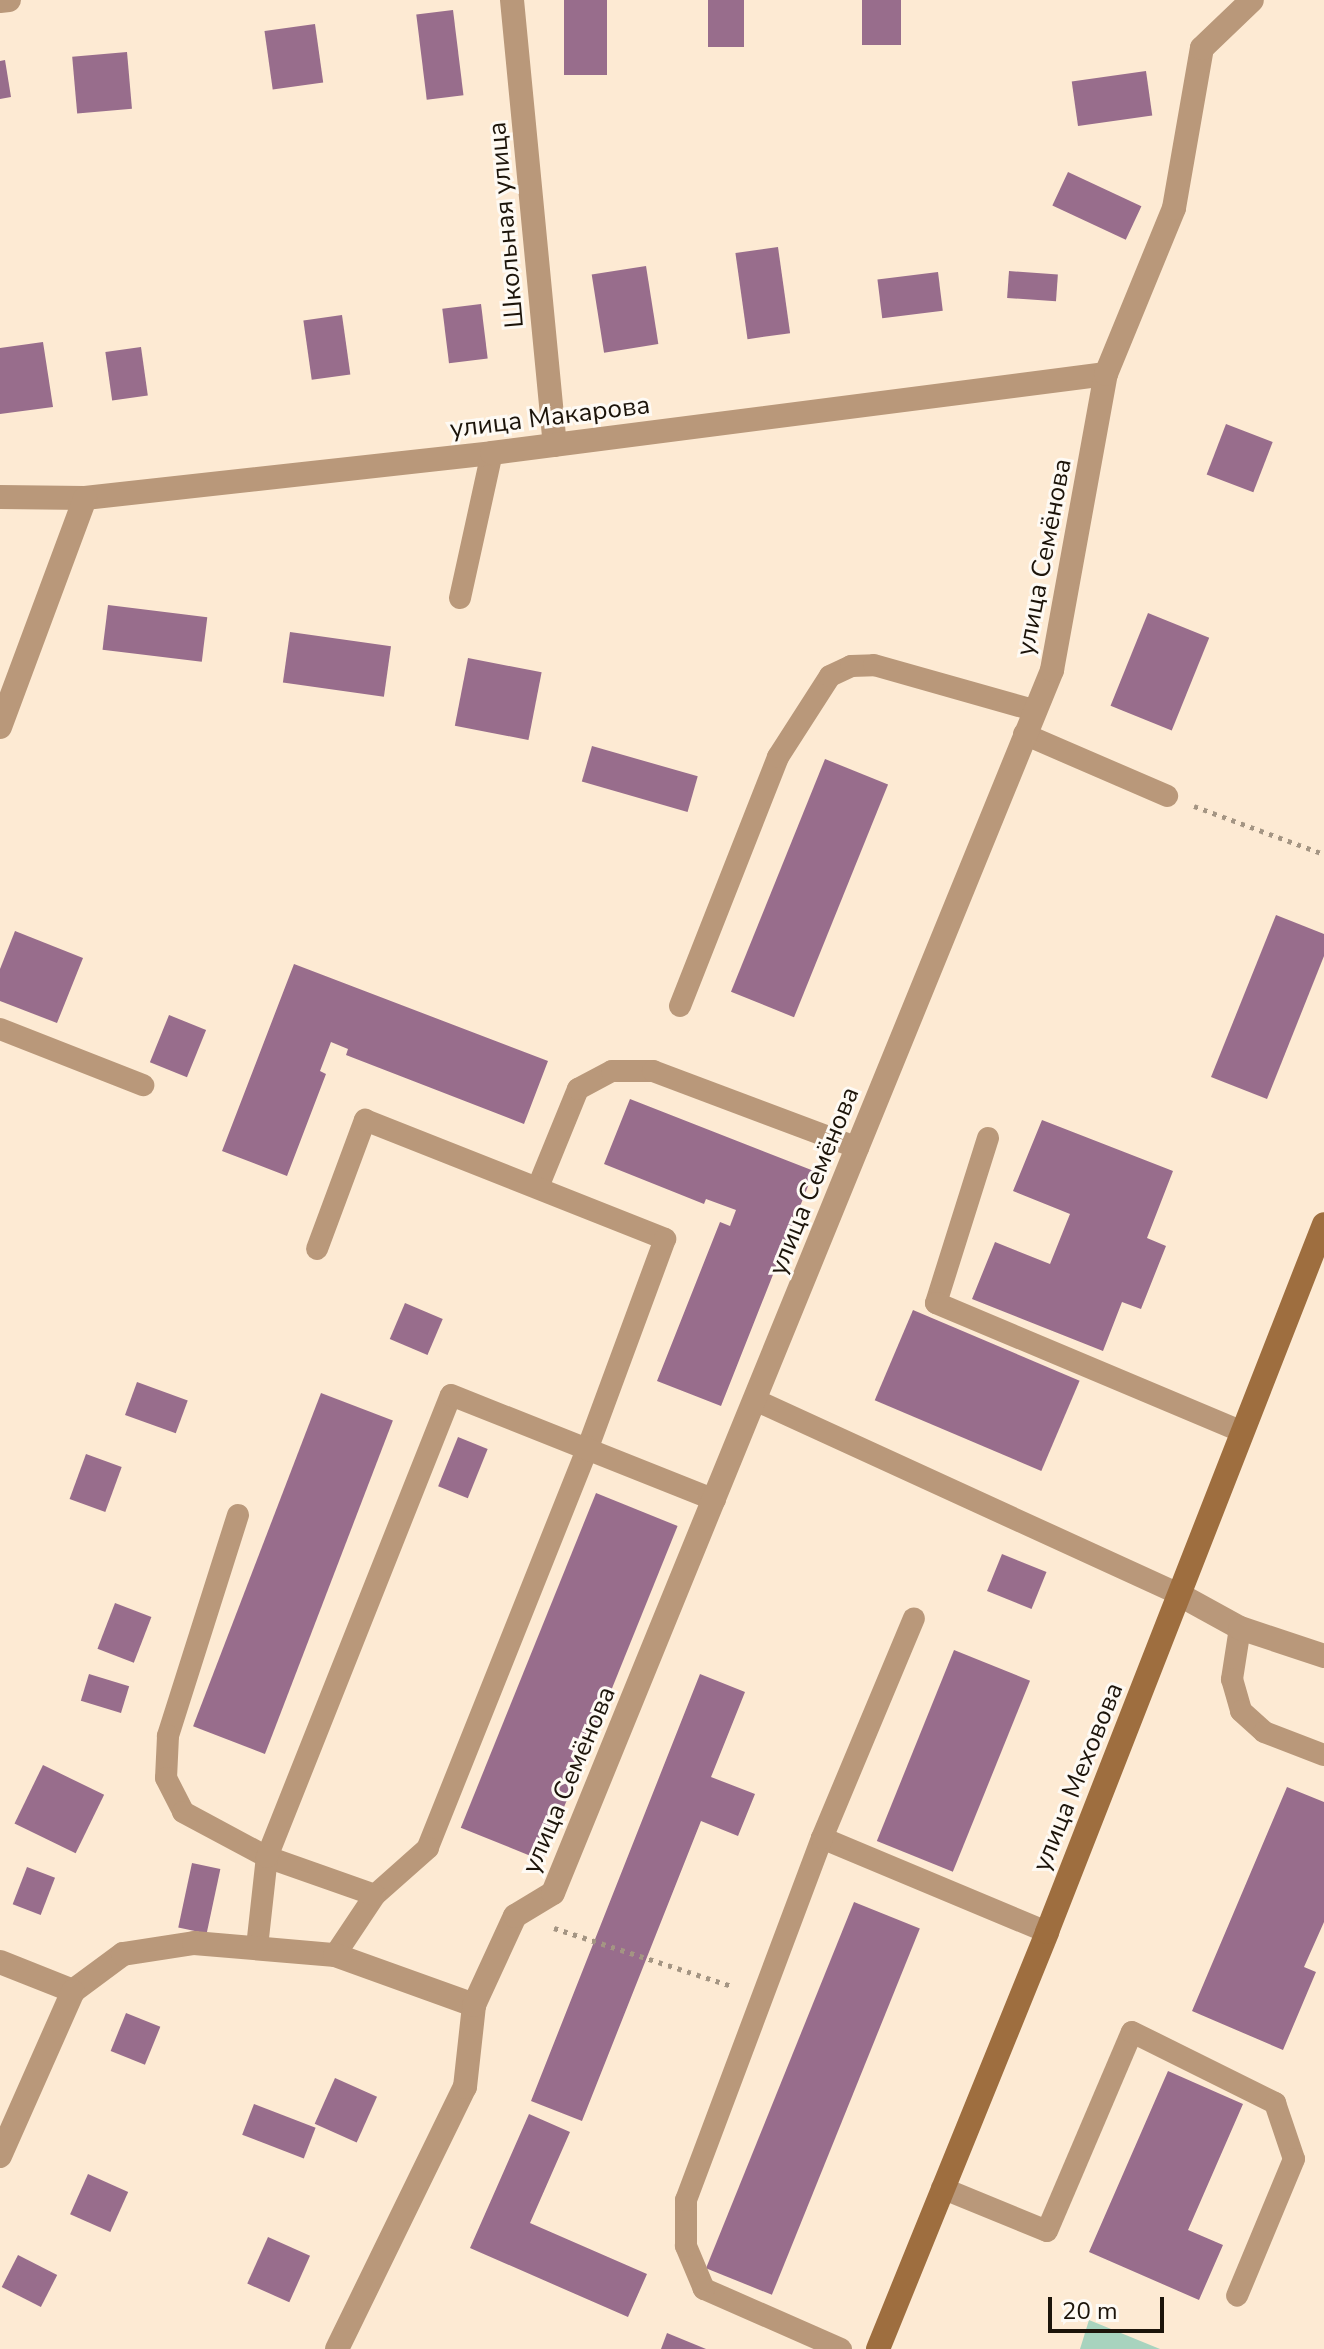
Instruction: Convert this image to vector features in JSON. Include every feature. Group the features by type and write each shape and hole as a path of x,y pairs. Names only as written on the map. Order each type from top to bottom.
{"street":[{"path":"0,1 9,0"},
{"name":"Школьная улица","path":"512,0 555,445"},
{"name":"улица Семёнова","path":"515,1916 553,1893 858,1148 1033,710 1052,670 1106,374 1174,208 1202,48 1252,0"},
{"name":"улица Макарова","path":"0,497 85,498 492,453 1106,374"},
{"path":"0,727 85,498"},
{"name":"улица Меховова","path":"878,2349 1047,1932 1324,1224"},
{"path":"1180,1595 1240,1628 1324,1656"},
{"path":"337,2349 465,2087 474,2005 515,1916"},
{"path":"0,2156 73,1991 123,1954 194,1943 335,1955 474,2005"},
{"path":"0,1962 73,1991"}],"lane":[{"path":"460,598 492,453"},
{"path":"680,1006 778,757 830,676 851,666 874,665 1033,710"},
{"path":"1024,734 1167,796"},
{"path":"0,1029 143,1085"},
{"path":"538,1187 578,1089 612,1071 653,1071 858,1148"},
{"path":"317,1249 365,1120 665,1239 588,1447 428,1848 375,1895 335,1955"},
{"path":"988,1138 936,1303 1243,1432"},
{"path":"257,1947 267,1857 451,1395 715,1500"},
{"path":"755,1400 1180,1595"},
{"path":"238,1515 168,1736 166,1778 183,1812 267,1857 375,1895"},
{"path":"841,2349 704,2289 686,2246 686,2200 822,1838 914,1618"},
{"path":"1240,1628 1232,1679 1241,1711 1264,1732 1324,1755"},
{"path":"822,1838 1047,1932"},
{"path":"942,2188 1047,2231 1132,2032 1275,2103 1294,2159 1237,2296"}],"path":[{"path":"1167,796 1324,854"},
{"path":"515,1916 762,1997"}],"green space":[{"path":"1089,2320 1160,2349 1080,2349"}],"building":[{"path":"564,0 607,0 607,75 564,75"},
{"path":"708,0 744,0 744,47 708,47"},
{"path":"862,0 901,0 901,45 862,45"},
{"path":"453,10 463,95 427,100 416,15"},
{"path":"315,24 323,82 273,90 264,31"},
{"path":"127,52 132,109 77,114 72,57"},
{"path":"5,60 11,97 0,99 0,61"},
{"path":"1146,71 1152,116 1078,126 1072,81"},
{"path":"1068,172 1141,206 1126,240 1052,206"},
{"path":"778,247 790,333 748,339 735,253"},
{"path":"646,266 658,344 604,353 592,275"},
{"path":"1009,271 1058,274 1056,301 1007,298"},
{"path":"938,272 943,311 882,318 877,279"},
{"path":"481,304 488,359 449,363 442,309"},
{"path":"342,315 350,374 312,380 303,320"},
{"path":"43,342 53,407 0,414 0,348"},
{"path":"141,347 148,396 112,401 105,352"},
{"path":"1226,424 1273,442 1253,492 1207,474"},
{"path":"108,605 207,617 202,662 103,650"},
{"path":"1148,613 1209,638 1172,730 1111,706"},
{"path":"290,632 391,646 384,697 283,683"},
{"path":"468,658 542,672 528,740 455,726"},
{"path":"592,746 698,776 688,812 582,782"},
{"path":"825,759 888,784 794,1017 731,992"},
{"path":"1276,915 1324,934 1324,956 1267,1099 1211,1077"},
{"path":"15,931 83,958 57,1023 0,1001 0,969"},
{"path":"294,964 548,1061 524,1124 346,1055 348,1049 331,1042 320,1071 326,1074 287,1176 222,1151"},
{"path":"169,1015 206,1030 187,1077 150,1062"},
{"path":"630,1099 814,1171 721,1406 657,1381 720,1222 730,1226 736,1210 706,1199 704,1204 604,1164"},
{"path":"1042,1120 1173,1171 1147,1238 1166,1246 1141,1309 1122,1302 1103,1351 972,1299 995,1242 1050,1264 1070,1214 1013,1191"},
{"path":"405,1303 443,1319 428,1355 390,1339"},
{"path":"913,1310 1080,1381 1041,1471 875,1400"},
{"path":"137,1382 188,1400 176,1433 125,1415"},
{"path":"321,1393 393,1421 265,1754 193,1726"},
{"path":"458,1437 488,1449 468,1498 438,1486"},
{"path":"86,1454 122,1467 105,1512 70,1499"},
{"path":"596,1493 678,1526 542,1861 461,1828"},
{"path":"1002,1554 1047,1572 1032,1609 987,1591"},
{"path":"115,1603 151,1617 134,1663 97,1649"},
{"path":"954,1650 1030,1681 953,1872 877,1841"},
{"path":"89,1674 129,1686 121,1713 81,1701"},
{"path":"700,1674 745,1692 711,1777 755,1794 738,1836 701,1821 582,2121 531,2101"},
{"path":"43,1765 104,1795 76,1853 15,1823"},
{"path":"1287,1787 1324,1802 1324,1922 1304,1967 1316,1972 1283,2050 1192,2011"},
{"path":"192,1863 220,1869 207,1934 178,1928"},
{"path":"27,1867 55,1878 41,1915 13,1904"},
{"path":"854,1902 920,1929 772,2295 706,2268"},
{"path":"126,2013 160,2027 145,2065 111,2051"},
{"path":"1168,2071 1243,2104 1188,2230 1223,2245 1199,2300 1089,2252"},
{"path":"335,2078 377,2097 357,2142 315,2124"},
{"path":"254,2104 316,2128 304,2158 242,2135"},
{"path":"529,2114 570,2132 530,2223 647,2274 628,2317 470,2248"},
{"path":"88,2174 128,2192 110,2232 70,2214"},
{"path":"268,2237 310,2256 289,2302 247,2284"},
{"path":"18,2255 57,2275 41,2307 2,2287"},
{"path":"667,2333 706,2349 661,2349"}]}
